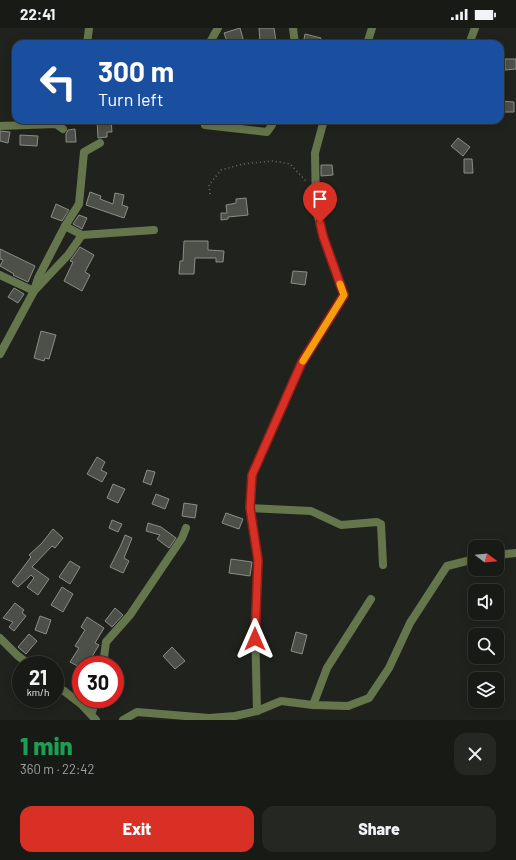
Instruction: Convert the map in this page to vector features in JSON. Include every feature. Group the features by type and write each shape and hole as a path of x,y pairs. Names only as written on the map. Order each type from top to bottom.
{"street":[{"path":"88,40 89,28"},
{"path":"211,40 218,28"},
{"path":"293,28 294,40"},
{"path":"368,40 372,28"},
{"path":"470,40 475,28"},
{"path":"0,126 56,124 63,129"},
{"path":"204,125 267,132 272,124"},
{"path":"257,710 255,624 258,560 250,508 252,475 302,362 344,295 323,236 316,209 315,153 323,124"},
{"path":"0,354 34,291 38,278 65,226 79,204 84,152 100,143"},
{"path":"65,226 82,235 154,230"},
{"path":"34,291 68,255 82,235"},
{"path":"0,275 34,291"},
{"path":"250,508 311,511 341,525 377,522 381,524 383,565"},
{"path":"104,656 106,642 130,615 182,538 186,528"},
{"path":"504,555 516,553"},
{"path":"123,720 137,712 209,718 235,716 281,701 313,705 348,706 369,698 389,668 410,623 447,566 468,561"},
{"path":"313,705 327,668 371,599"},
{"path":"0,638 18,656"},
{"path":"64,691 81,704 94,717"}],"path":[{"path":"210,194 209,185 221,170 243,164 273,161 290,164 302,175 316,192"}],"building":[{"path":"240,28 243,40 227,40 224,33"},
{"path":"259,28 274,28 276,40 260,40"},
{"path":"305,34 321,38 320,40 304,40"},
{"path":"505,59 516,59 516,69 505,70"},
{"path":"504,101 514,102 514,112 504,112"},
{"path":"97,124 111,124 112,132 107,132 107,137 98,138"},
{"path":"75,129 76,142 66,142 66,134 68,130"},
{"path":"0,131 10,132 8,143 0,141"},
{"path":"20,135 38,136 37,146 20,145"},
{"path":"458,138 470,147 463,156 451,146"},
{"path":"464,159 472,159 473,173 464,173"},
{"path":"321,165 332,165 333,175 321,176"},
{"path":"90,192 101,196 100,199 113,204 115,193 124,195 122,205 128,207 124,218 86,205"},
{"path":"246,198 248,215 228,217 228,219 221,220 221,213 227,213 226,205 236,203 236,199"},
{"path":"56,204 69,210 62,221 51,217"},
{"path":"79,215 87,218 82,229 73,224"},
{"path":"184,241 208,241 208,250 224,251 223,262 216,262 216,258 195,258 194,274 179,274 180,261 183,261"},
{"path":"80,247 94,255 85,272 90,275 82,291 64,281 73,262 70,261"},
{"path":"0,249 35,266 28,282 13,275 14,274 0,266 3,260 0,259"},
{"path":"293,271 307,272 305,285 291,283"},
{"path":"14,288 24,294 18,303 8,297"},
{"path":"41,331 56,335 49,359 45,358 44,361 34,358"},
{"path":"97,457 105,462 101,470 107,473 102,482 87,474"},
{"path":"147,470 155,472 151,485 143,482"},
{"path":"113,484 125,489 118,503 107,498"},
{"path":"156,494 169,499 165,509 152,504"},
{"path":"184,503 197,505 195,518 182,516"},
{"path":"226,513 243,519 239,529 222,523"},
{"path":"112,520 122,524 118,532 109,528"},
{"path":"148,523 161,527 176,538 169,548 157,539 160,535 146,531"},
{"path":"53,529 63,538 55,548 52,546 32,567 49,579 38,595 27,587 34,578 31,575 18,587 12,582 31,557 29,555 42,543"},
{"path":"125,535 132,538 124,558 129,561 123,573 110,567"},
{"path":"231,559 252,562 250,576 229,573"},
{"path":"70,561 80,567 70,584 59,577"},
{"path":"62,587 73,594 63,612 51,605"},
{"path":"15,603 24,610 22,613 26,616 14,631 9,627 13,622 3,618"},
{"path":"115,608 123,615 112,627 105,621"},
{"path":"40,616 51,620 46,634 35,630"},
{"path":"87,617 104,628 95,643 99,645 92,656 74,656 79,648 75,646 85,630 81,627"},
{"path":"296,632 307,635 302,654 291,651"},
{"path":"29,634 37,641 26,654 18,647"},
{"path":"172,647 185,661 175,669 163,656"}],"slow traffic":[{"path":"303,361 344,295 340,284"}],"route":[{"path":"255,639 258,560 250,508 252,475 302,362 344,295 323,236 320,223"}]}
